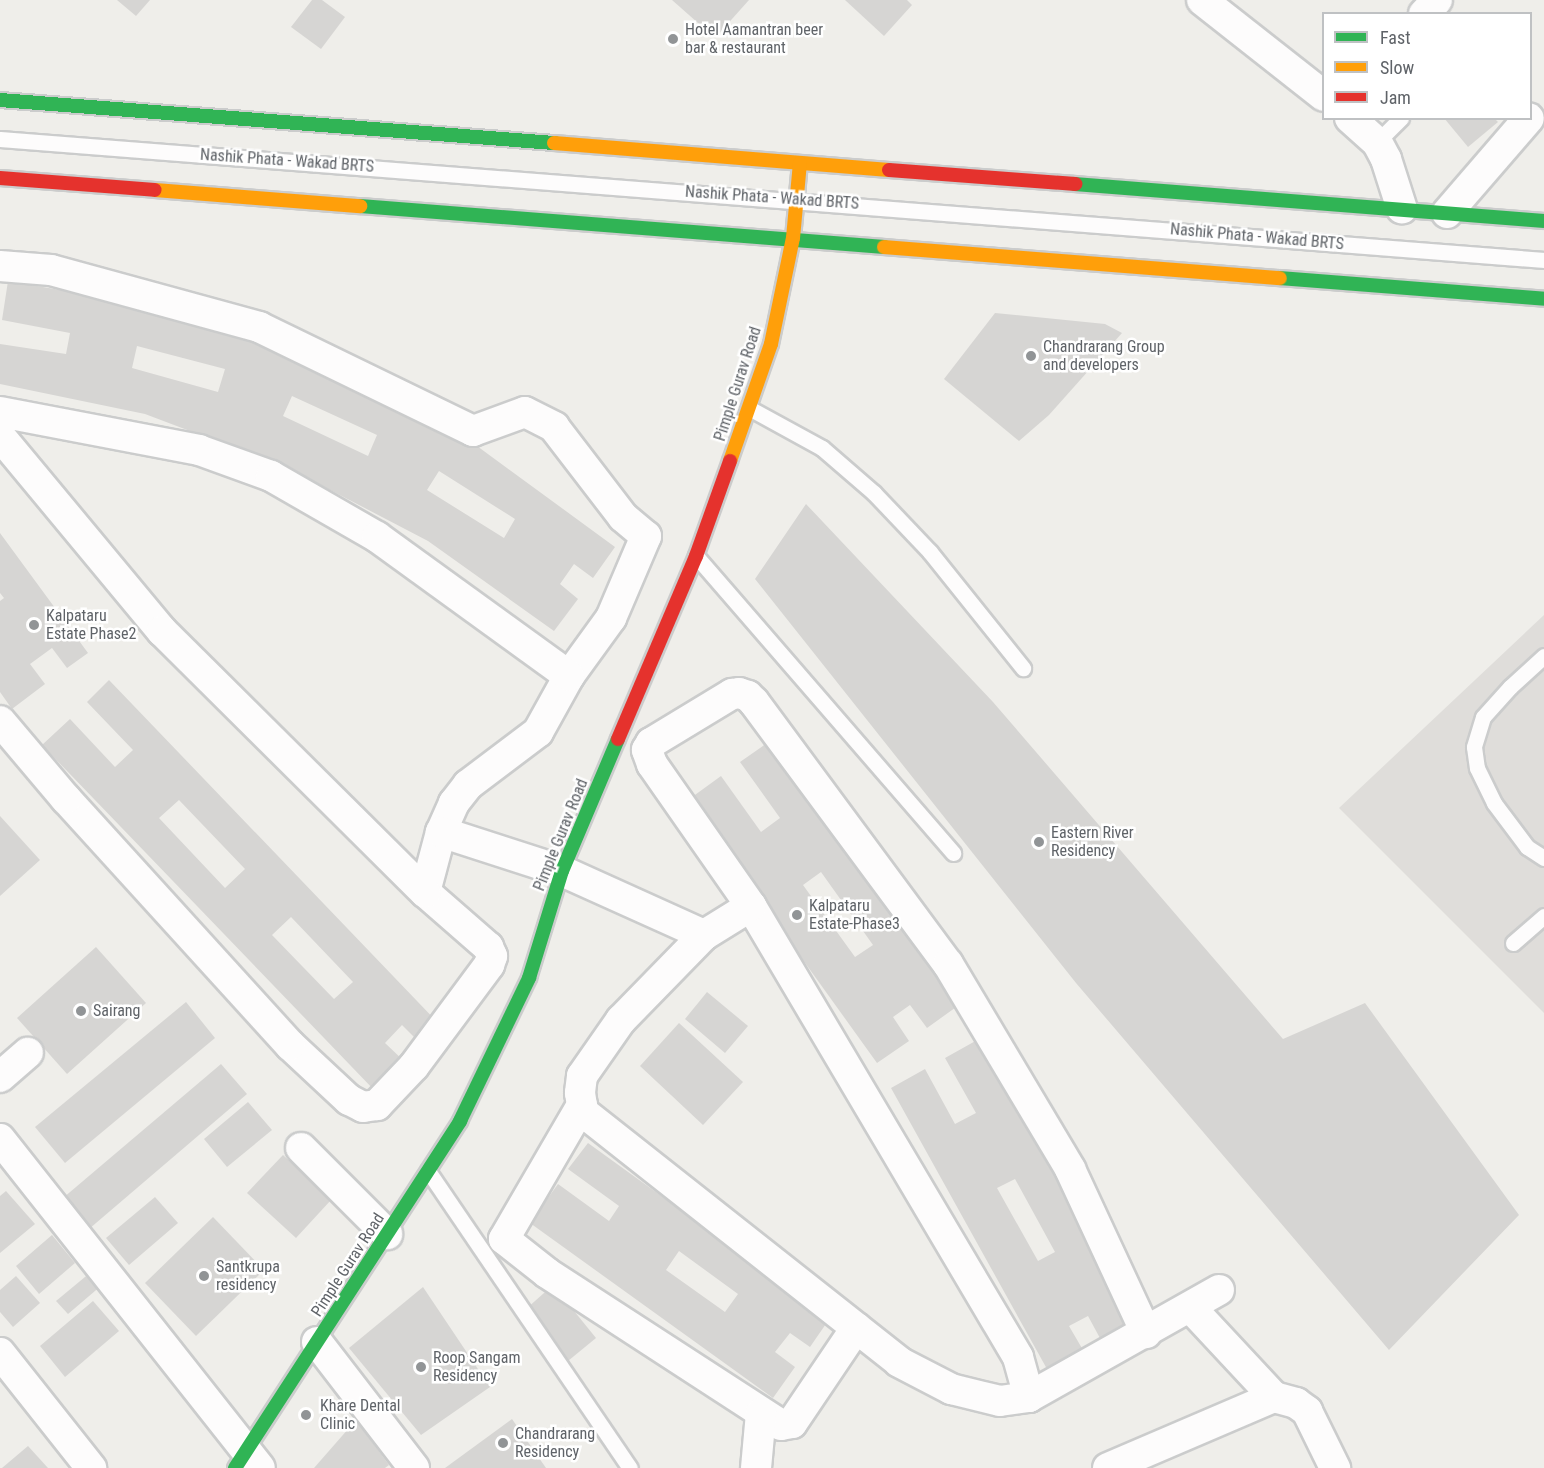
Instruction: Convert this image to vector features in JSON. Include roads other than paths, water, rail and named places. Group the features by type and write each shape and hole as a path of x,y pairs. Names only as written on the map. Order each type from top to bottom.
{"main road":[{"path":"0,100 1402,210 1539,216"},
{"name":"Pimple Gurav Road","path":"247,1462 317,1342 460,1121 529,978 562,871 696,556 771,344 792,238 798,200 800,163"},
{"path":"0,178 792,238 1544,299"}],"street":[{"path":"1202,0 1322,95"},
{"path":"1426,12 1437,0"},
{"path":"1532,116 1544,103"},
{"path":"1352,120 1377,142 1386,159 1402,210"},
{"path":"1447,213 1528,120"},
{"path":"0,266 51,270 259,327 473,431 525,412 554,427 624,517 646,536 611,618 569,676 538,732 468,785 454,803 441,832 425,892"},
{"path":"0,412 199,450 271,476 377,537 569,676"},
{"path":"0,436 162,632 425,892 488,947 492,956 489,965 414,1066 376,1106 363,1107 349,1100 290,1045 66,799 0,721"},
{"path":"1029,1397 1018,1357 751,906 652,764 647,750 651,743 732,694 739,693 748,696 754,702 948,964 1070,1169 1146,1333"},
{"path":"441,832 562,871 704,935"},
{"path":"751,906 704,935 621,1020 582,1076 583,1112 899,1362 951,1389 1000,1401 1029,1397 1220,1290"},
{"path":"0,1077 28,1053"},
{"path":"582,1105 504,1239 547,1272 782,1425 792,1424 856,1328"},
{"path":"0,1138 247,1462"},
{"path":"300,1148 387,1234"},
{"path":"1191,1308 1274,1397 1296,1403 1306,1411 1335,1468"},
{"path":"317,1342 414,1468"},
{"path":"0,1353 91,1468"},
{"path":"1108,1468 1274,1397"},
{"path":"756,1468 761,1413"}],"lane":[{"path":"1377,142 1399,120"},
{"name":"Nashik Phata - Wakad BRTS","path":"0,139 1544,260"},
{"path":"749,408 822,448 874,493 930,552 1023,668"},
{"path":"696,556 953,853"},
{"path":"1544,656 1510,687 1483,717 1474,747 1477,768 1494,803 1527,847 1544,858"},
{"path":"1513,943 1544,916"},
{"path":"428,1171 630,1468"}],"place":[{"name":"Hotel Aamantran beer bar & restaurant","path":"673,39"},
{"name":"Chandrarang Group and developers","path":"1031,356"},
{"name":"Kalpataru Estate Phase2","path":"34,625"},
{"name":"Eastern River Residency","path":"1039,842"},
{"name":"Kalpataru Estate-Phase3","path":"797,915"},
{"name":"Sairang","path":"81,1011"},
{"name":"Santkrupa residency","path":"204,1276"},
{"name":"Roop Sangam Residency","path":"421,1367"},
{"name":"Khare Dental Clinic","path":"306,1415"},
{"name":"Chandrarang Residency","path":"503,1443"}]}
